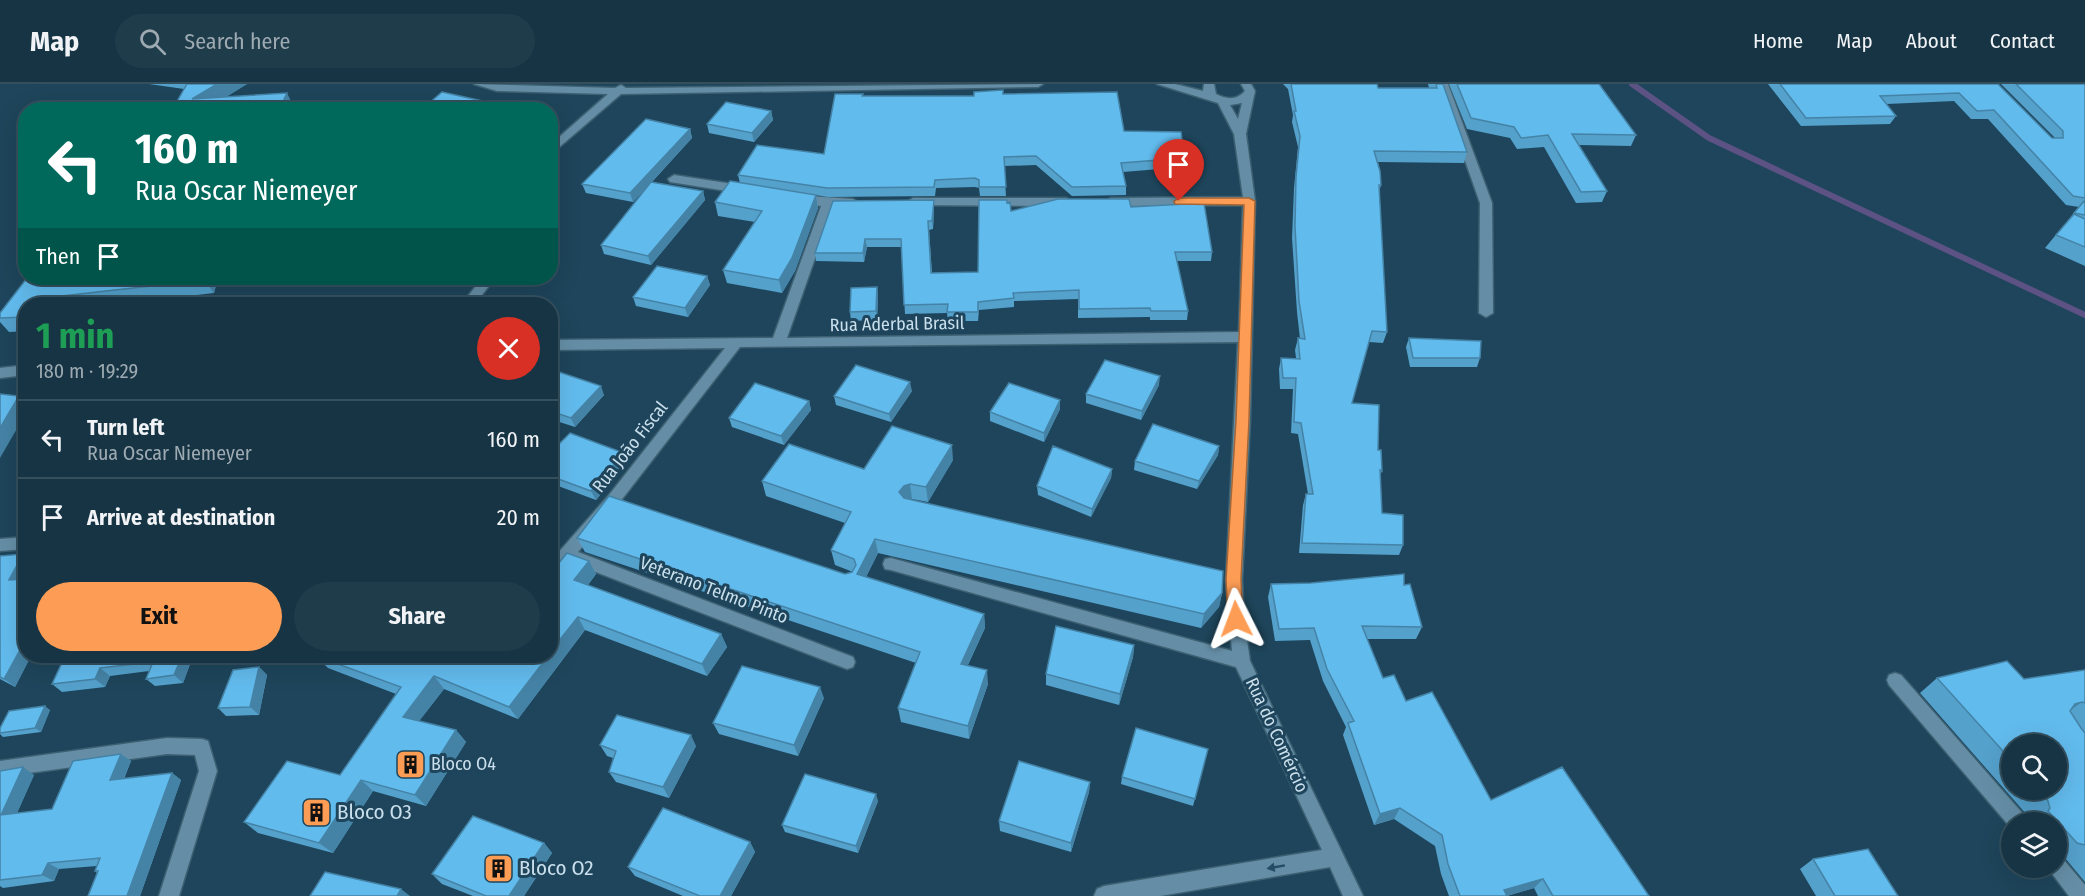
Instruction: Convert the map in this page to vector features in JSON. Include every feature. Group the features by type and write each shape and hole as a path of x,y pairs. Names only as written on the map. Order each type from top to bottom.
{"street":[{"path":"479,84 497,88 566,87 617,91 1038,84"},
{"path":"558,145 617,91 629,84"},
{"path":"1162,84 1210,90 1223,101 1236,102 1248,89"},
{"path":"1443,84 1486,203 1486,313"},
{"name":"Rua do Comércio","path":"1248,89 1240,134 1249,201 1243,420 1228,578 1242,661 1353,896"},
{"name":"Rua do Comércio","path":"1223,101 1240,134"},
{"path":"674,178 762,192"},
{"path":"784,196 828,203 863,202"},
{"path":"1097,202 1249,201"},
{"path":"898,202 1074,202"},
{"path":"778,343 828,203"},
{"path":"474,297 483,285"},
{"name":"Rua Aderbal Brasil","path":"558,345 1244,337"},
{"name":"Rua João Fiscal","path":"558,564 620,501 737,342"},
{"path":"0,373 18,371"},
{"path":"0,545 18,544"},
{"name":"Veterano Telmo Pinto","path":"566,554 847,662"},
{"path":"891,564 1242,661"},
{"path":"1895,680 2009,812"},
{"path":"0,769 167,746 202,747 208,771 169,896"},
{"path":"1104,896 1334,857"},
{"path":"2066,878 2082,896"}],"building":[{"path":"187,84 217,84 192,99 287,93 283,102 177,102"},
{"path":"1291,84 1377,84 1378,88 1437,88 1436,84 1443,84 1467,152 1374,151 1380,171 1387,332 1372,331 1352,403 1379,405 1378,450 1381,450 1382,513 1403,515 1403,545 1302,543 1306,494 1313,494 1301,423 1294,422 1296,378 1283,378 1281,358 1300,359 1298,338 1305,339 1299,301 1295,226 1300,136"},
{"path":"1457,84 1599,84 1636,135 1572,134 1607,191 1581,192 1548,135 1521,138 1514,127 1471,118"},
{"path":"1780,84 1998,84 2052,138 2063,138 2063,131 2016,84 2085,84 2085,198 2073,196 1994,110 1977,111 1959,93 1880,96 1896,116 1806,118"},
{"path":"1003,90 1003,94 1117,92 1124,131 1181,132 1185,158 1121,163 1126,186 1072,187 1036,156 1004,157 1006,187 979,187 979,180 975,178 935,180 934,187 827,188 738,175 757,145 824,154 835,94 974,96 974,92"},
{"path":"442,92 487,102 430,102"},
{"path":"726,102 771,111 752,133 707,124"},
{"path":"646,119 690,129 630,193 582,184"},
{"path":"730,181 816,195 792,258 779,280 723,270 762,211 715,202"},
{"path":"651,182 703,191 648,256 601,245"},
{"path":"1058,199 1129,199 1131,207 1204,203 1212,252 1175,252 1188,311 1151,311 1150,308 1079,309 1079,290 1013,293 1014,298 978,302 978,312 947,312 948,304 904,305 901,239 865,239 863,253 815,253 833,201 934,200 932,221 928,221 931,273 978,272 979,200 1007,200 1007,203 1010,202 1011,211"},
{"path":"2085,200 2085,215 2074,213"},
{"path":"2074,214 2085,219 2085,247 2056,235"},
{"path":"657,266 707,276 685,308 633,297"},
{"path":"22,285 160,285 53,297 18,297 18,317 0,318 0,313"},
{"path":"877,287 876,311 850,312 851,288"},
{"path":"1409,338 1481,341 1480,358 1413,358"},
{"path":"1105,360 1160,376 1142,411 1086,394"},
{"path":"856,365 910,382 889,414 834,396"},
{"path":"558,372 601,386 571,418 558,414"},
{"path":"755,383 809,401 781,436 729,418"},
{"path":"1009,383 1060,400 1044,433 990,412"},
{"path":"0,394 18,396 18,398 0,428"},
{"path":"1153,424 1219,446 1199,481 1135,461"},
{"path":"892,426 952,445 926,487 910,484 904,486 899,492 904,498 1223,571 1222,593 1204,614 875,539 857,574 984,614 961,664 987,670 968,726 898,708 920,652 577,538 609,496 845,574 852,572 856,565 854,559 831,550 851,512 762,481 789,444 864,469"},
{"path":"570,433 624,453 591,491 558,479 558,445"},
{"path":"1053,446 1112,469 1092,509 1037,486"},
{"path":"567,553 589,561 574,580 721,634 702,664 578,617 558,642 558,564"},
{"path":"18,554 18,563 9,580 18,579 18,654 4,679 0,677 0,556"},
{"path":"1404,574 1404,585 1410,584 1422,627 1362,626 1383,678 1394,675 1406,701 1432,692 1491,800 1562,767 1649,896 1553,896 1543,879 1504,890 1507,896 1460,896 1448,864 1442,835 1400,808 1380,814 1348,723 1354,721 1327,669 1314,628 1279,629 1271,584 1311,583"},
{"path":"1056,626 1134,645 1120,694 1046,674"},
{"path":"2007,661 2024,679 2085,670 2085,703 2075,704 2070,711 2085,733 2085,845 2077,843 2067,832 2067,812 2048,811 2050,808 2047,800 2067,800 2067,734 2001,734 2001,749 1937,678"},
{"path":"62,663 144,663 100,668 95,679 52,684"},
{"path":"153,663 179,663 174,675 146,679"},
{"path":"335,663 543,663 509,707 434,676 403,717 456,730 415,795 361,780 319,843 244,822 287,761 340,775 401,687"},
{"path":"742,666 820,687 794,745 713,723"},
{"path":"259,667 250,707 218,708 233,670"},
{"path":"45,706 35,728 0,733 0,728 9,711"},
{"path":"617,715 691,735 663,787 609,772 616,751 600,745"},
{"path":"1136,728 1208,749 1195,799 1122,777"},
{"path":"121,754 110,780 172,773 127,896 88,896 98,871 95,871 100,858 48,863 42,875 0,880 0,771 23,767 1,815 52,809 73,761"},
{"path":"1019,761 1090,782 1071,843 999,821"},
{"path":"805,774 876,794 856,846 782,825"},
{"path":"663,808 750,842 720,896 700,896 628,867"},
{"name":"Bloco O2","path":"473,816 544,843 509,896 486,896 432,874"},
{"path":"1868,849 1898,896 1835,896 1813,859"},
{"path":"325,872 401,889 397,896 310,896"}],"waterway":[{"path":"1632,84 1709,138 2085,315"}],"place":[{"name":"Bloco O4","path":"410,764"},
{"name":"Bloco O3","path":"316,812"},
{"name":"Bloco O2","path":"498,868"}],"route":[{"path":"1179,201 1249,201 1243,420 1233,579 1236,619"}]}
